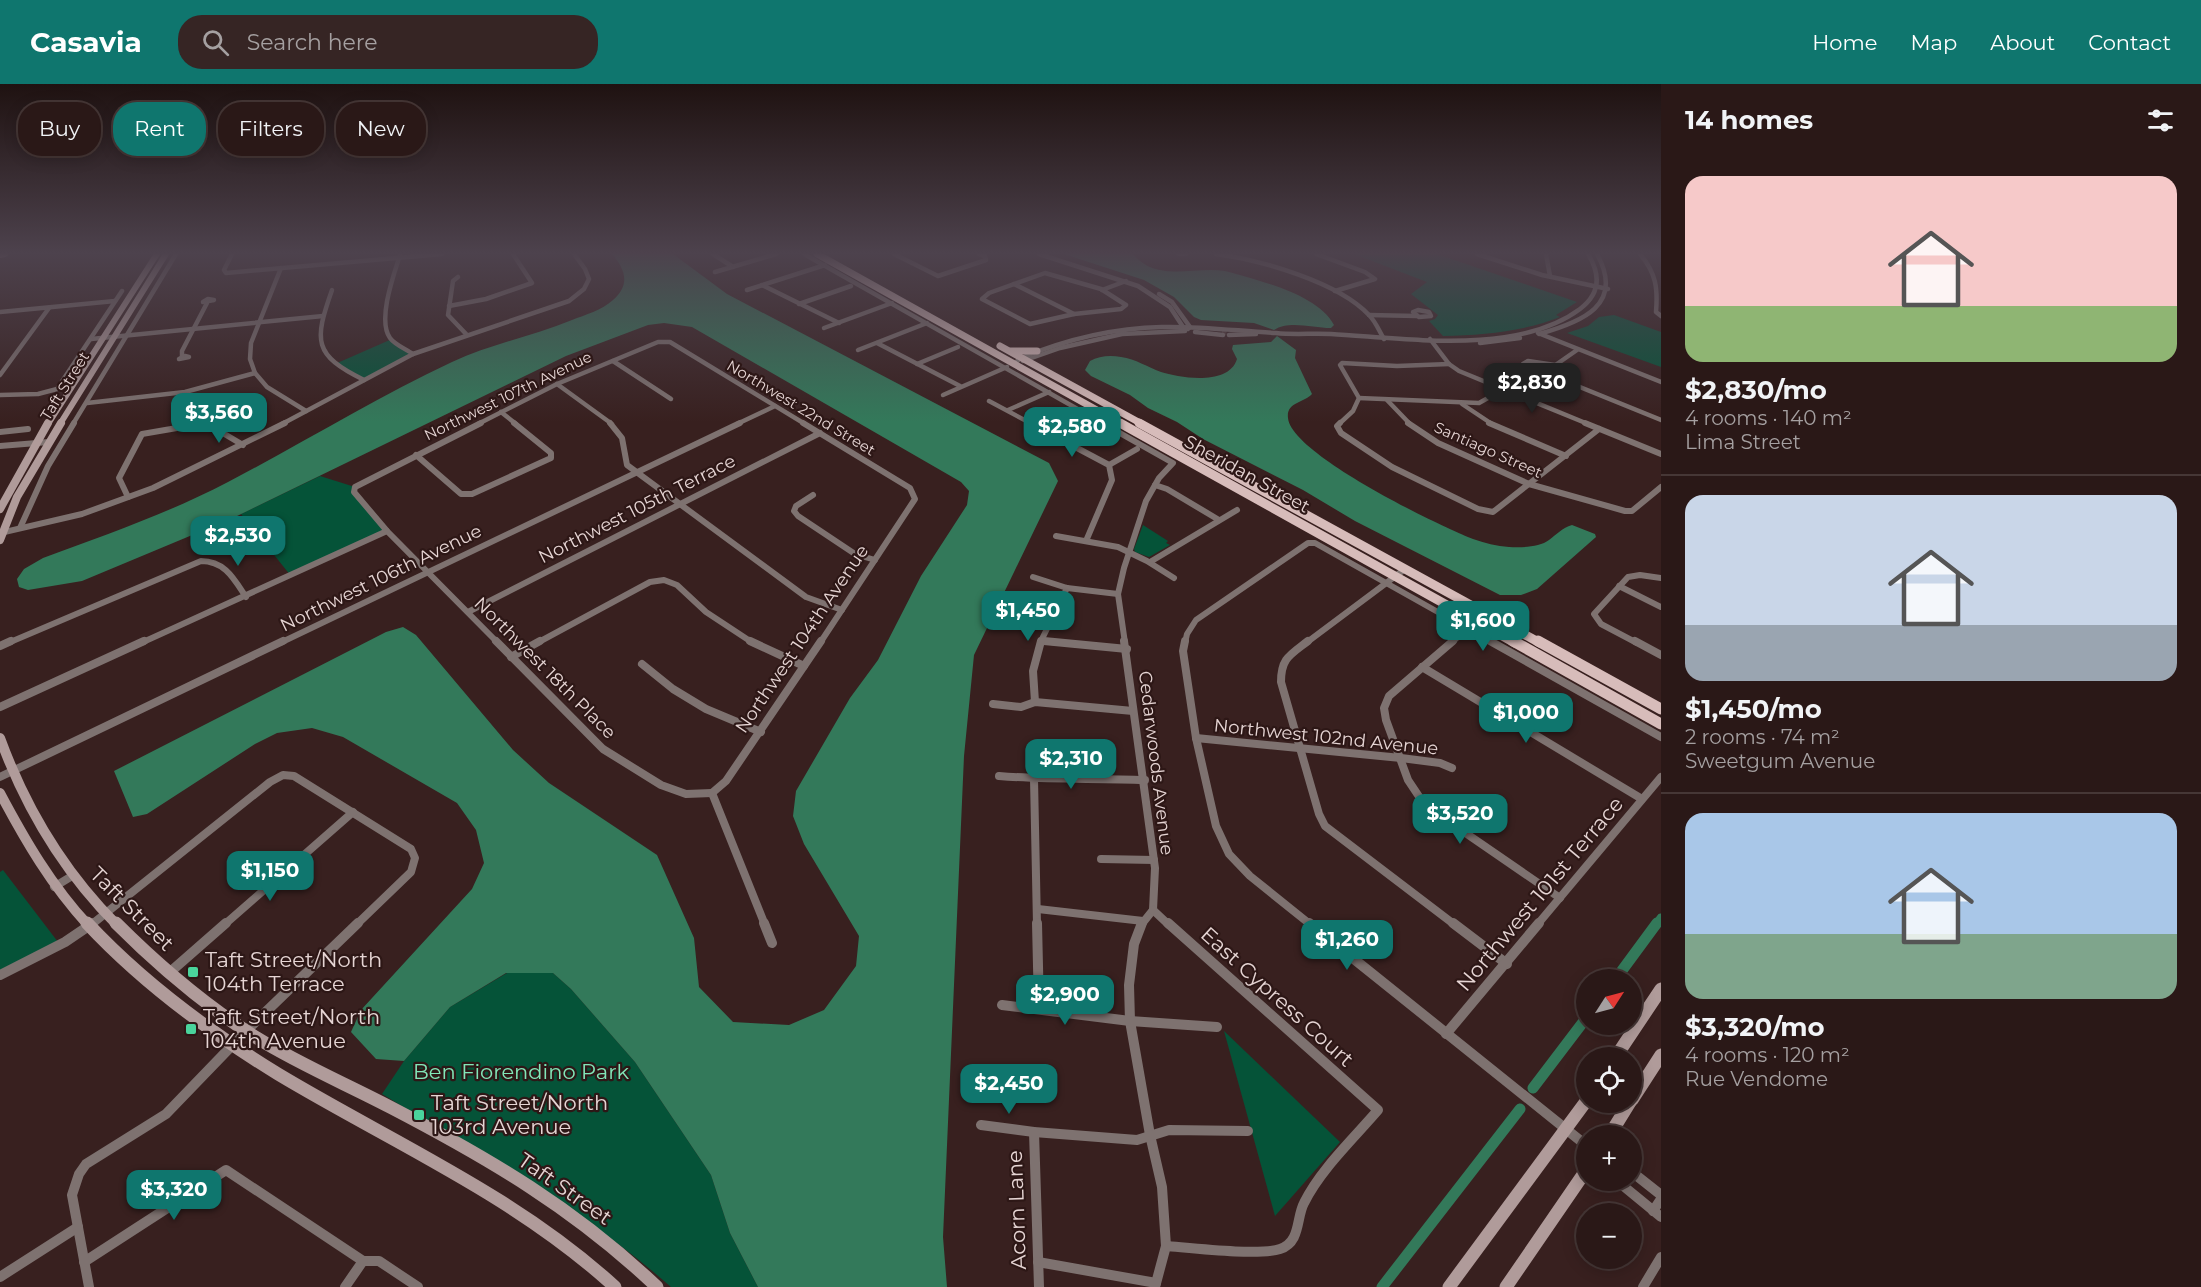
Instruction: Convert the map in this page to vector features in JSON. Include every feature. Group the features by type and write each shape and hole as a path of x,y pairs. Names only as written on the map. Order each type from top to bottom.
{"main road":[{"name":"Sheridan Street","path":"927,310 1020,361 1104,413 1391,579 1661,724"},
{"name":"Sheridan Street","path":"930,310 1661,709"},
{"path":"1006,350 1038,353 1037,361 1045,371"}],"street":[{"path":"0,312 23,310"},
{"path":"0,375 47,310"},
{"path":"0,395 38,394 57,389 110,310"},
{"name":"Taft Street","path":"0,509 36,442 122,310"},
{"name":"Taft Street","path":"0,540 17,497 131,310"},
{"name":"Taft Street","path":"20,528 43,475 142,310"},
{"path":"182,357 182,351 203,310"},
{"path":"265,310 251,343 250,359 255,373 267,387 306,411"},
{"path":"324,310 319,333 320,346 329,360 344,371 364,380"},
{"path":"387,310 385,328 390,338 413,354"},
{"path":"449,310 450,320 467,335"},
{"path":"2,532 82,514 128,497 196,469 413,354 542,310"},
{"path":"813,310 839,323"},
{"path":"824,328 873,310"},
{"path":"904,310 1095,418 1104,413"},
{"path":"1003,310 1030,324 1074,314 1110,310"},
{"path":"1066,310 1074,314"},
{"path":"1172,310 1182,327"},
{"path":"1177,310 1188,329"},
{"path":"1361,310 1368,315 1384,339"},
{"path":"1432,342 1488,338 1533,331 1550,326 1578,310"},
{"path":"1038,353 1122,334 1188,329 1432,342 1491,342 1539,334 1580,319 1592,310"},
{"path":"1368,315 1417,316"},
{"path":"91,339 322,316"},
{"path":"858,350 927,323"},
{"path":"943,394 1072,338 1116,330 1182,327 1195,332 1270,333"},
{"path":"1533,331 1661,382"},
{"name":"Northwest 107th Avenue","path":"361,483 557,384 658,342 670,342"},
{"name":"Northwest 22nd Street","path":"670,342 910,488 915,499"},
{"path":"1432,342 1449,364"},
{"path":"877,343 960,387"},
{"path":"917,364 958,346"},
{"path":"1544,374 1577,350"},
{"path":"613,361 671,399"},
{"path":"1555,365 1523,362 1522,364 1661,420"},
{"path":"1599,429 1493,512 1486,512 1392,467 1341,433 1337,426 1357,407 1359,398 1340,365 1342,363 1397,366 1449,364 1661,454"},
{"path":"87,403 186,392 255,373"},
{"path":"557,384 614,426 622,436 623,455 627,465 806,597 842,610"},
{"path":"1359,398 1479,403 1504,389"},
{"path":"1008,410 1049,392"},
{"name":"Santiago Street","path":"1387,400 1400,416 1419,432 1529,484 1632,512 1661,487"},
{"path":"989,401 1109,465 1112,480 1086,541"},
{"path":"1462,404 1496,426 1566,456"},
{"name":"Northwest 106th Avenue","path":"5,775 775,406"},
{"path":"416,455 461,494 472,494 551,458 551,453 501,412"},
{"name":"Cedarwoods Avenue","path":"1095,418 1173,463 1159,477 1155,485 1121,574 1118,594 1154,860 1153,910"},
{"path":"1059,437 1088,421"},
{"path":"128,497 119,478 142,434 206,423 243,445"},
{"path":"0,432 28,429"},
{"name":"Northwest 105th Terrace","path":"468,612 820,433"},
{"path":"0,446 49,442"},
{"path":"1109,465 1137,449"},
{"name":"Northwest 18th Place","path":"361,483 355,487 354,492 387,531 603,749 662,785 686,794 712,793"},
{"path":"1155,485 1167,489 1219,520"},
{"path":"813,495 796,506 794,511 798,516 855,554 875,560"},
{"name":"Northwest 104th Avenue","path":"712,793 726,781 761,732 915,499"},
{"path":"1150,562 1237,510"},
{"path":"0,707 387,531"},
{"path":"1056,536 1099,542 1129,552 1150,562 1174,578"},
{"path":"1576,1137 1250,876 1229,854 1216,826 1196,738 1183,651 1187,634 1203,615 1308,543 1315,543 1391,579 1467,629 1661,737"},
{"path":"0,646 201,561 213,560 220,563 246,597"},
{"path":"1405,569 1287,657 1281,668 1281,682 1319,814 1325,826 1507,964"},
{"path":"1661,578 1634,575 1628,577 1594,611 1594,617 1601,624 1661,655"},
{"path":"1033,577 1067,588 1118,594"},
{"path":"511,657 650,582 664,580 678,585 706,612 748,641 804,666"},
{"path":"1619,586 1661,607"},
{"path":"1035,702 1031,673 1041,641 1067,588"},
{"path":"1467,629 1389,696 1384,708 1401,758 1411,785 1429,806 1560,898"},
{"path":"1041,641 1126,650"},
{"path":"642,664 673,689 706,709 761,732"},
{"path":"1422,667 1642,800"},
{"path":"993,704 1021,707 1035,702 1133,711"},
{"name":"Taft Street","path":"0,738 5,775 72,876 105,914 140,948 239,1038 452,1141 539,1191 621,1253 657,1287"},
{"name":"Northwest 102nd Avenue","path":"1196,738 1401,758 1440,763 1452,768"},
{"path":"0,975 65,942 88,927 270,782 283,775 294,776 353,812 411,849 415,858 411,872 239,1038 166,1114 86,1164 79,1174 72,1195 89,1287"},
{"path":"999,776 1034,779 1083,777 1144,780"},
{"name":"Northwest 101st Terrace","path":"1446,1034 1507,964 1661,777"},
{"path":"1034,779 1039,1010"},
{"name":"Taft Street","path":"0,793 15,827 54,887 88,927 150,985 524,1214 615,1287"},
{"path":"712,793 772,943"},
{"path":"170,973 353,812"},
{"path":"1101,859 1154,860"},
{"path":"54,887 72,876"},
{"path":"1038,909 1143,921"},
{"path":"1038,1263 1156,1285 1166,1246 1162,1187 1150,1135 1130,1021 1130,974 1134,944 1143,921 1153,910"},
{"name":"East Cypress Court","path":"1153,910 1378,1110 1311,1189 1302,1206 1300,1223 1292,1241 1280,1249 1248,1251 1166,1246"},
{"path":"1622,1047 1661,989"},
{"path":"1002,1005 1130,1021 1216,1028"},
{"path":"1642,1084 1661,1054"},
{"path":"1449,1287 1578,1113"},
{"path":"981,1125 1034,1132 1137,1140 1169,1130 1248,1131"},
{"name":"Acorn Lane","path":"1034,1132 1039,1287"},
{"path":"84,1262 226,1170 363,1261 379,1261 418,1287"},
{"path":"1629,1191 1657,1214 1661,1197 1642,1181"},
{"path":"1506,1287 1576,1185"},
{"path":"0,1276 78,1227"},
{"path":"1643,1287 1661,1257"},
{"path":"345,1287 363,1261"}],"green space":[{"path":"1432,310 1564,310 1556,315 1560,317 1517,329 1488,334 1443,336 1429,321 1438,315"},
{"path":"1614,315 1661,332 1661,367 1567,333 1588,326 1599,317"},
{"path":"392,339 413,354 364,380 335,364"},
{"path":"320,476 355,487 354,492 387,531 291,576 241,514"},
{"path":"1143,525 1168,541 1166,543 1170,545 1149,557 1135,552 1134,549"},
{"path":"3,870 58,942 0,971 0,872"},
{"name":"Ben Fiorendino Park","path":"507,973 553,973 571,989 635,1062 711,1175 730,1233 758,1287 671,1287 638,1259 568,1208 382,1094 404,1061 450,1007"},
{"path":"1224,1031 1340,1142 1275,1216"}],"shaded area":[{"path":"597,310 758,310 1049,463 1058,481 974,655 964,756 943,1237 947,1287 758,1287 730,1233 711,1175 635,1062 571,989 553,973 506,973 450,1007 404,1061 376,1059 351,1032 361,1010 472,889 484,863 476,830 457,803 343,737 312,728 277,733 255,744 147,814 133,817 114,771 386,632 403,627 416,635 513,750 549,783 657,855 694,938 699,987 733,1022 789,1025 824,1010 856,966 859,936 804,844 793,816 796,791 850,698 878,660 921,576 967,505 969,491 961,482 692,327 664,323 648,325 566,356 233,518 82,581 28,590 19,587 17,579 24,569 43,558 137,523 206,493 395,390 452,362"},
{"path":"1187,310 1321,310 1334,325 1331,328 1287,325 1274,330 1254,323 1201,320"},
{"path":"1277,336 1296,350 1295,358 1312,394 1290,409 1288,418 1295,433 1339,469 1430,520 1486,543 1514,547 1536,546 1572,525 1595,534 1596,537 1537,589 1521,595 1500,595 1355,521 1303,490 1203,439 1177,422 1148,408 1130,395 1091,376 1085,370 1090,361 1113,356 1132,359 1169,374 1191,378 1214,377 1232,368 1237,359 1232,349 1233,345 1271,342"}],"waterway":[{"path":"1656,925 1661,918"},
{"path":"1623,969 1657,923"},
{"path":"1533,1088 1576,1031"},
{"path":"1382,1287 1520,1109"}],"tunnel":[{"path":"1222,333 1227,333"}],"place":[{"name":"Taft Street/North 104th Terrace","path":"193,972"},
{"name":"Taft Street/North 104th Avenue","path":"191,1029"},
{"name":"Taft Street/North 103rd Avenue","path":"419,1115"}]}
